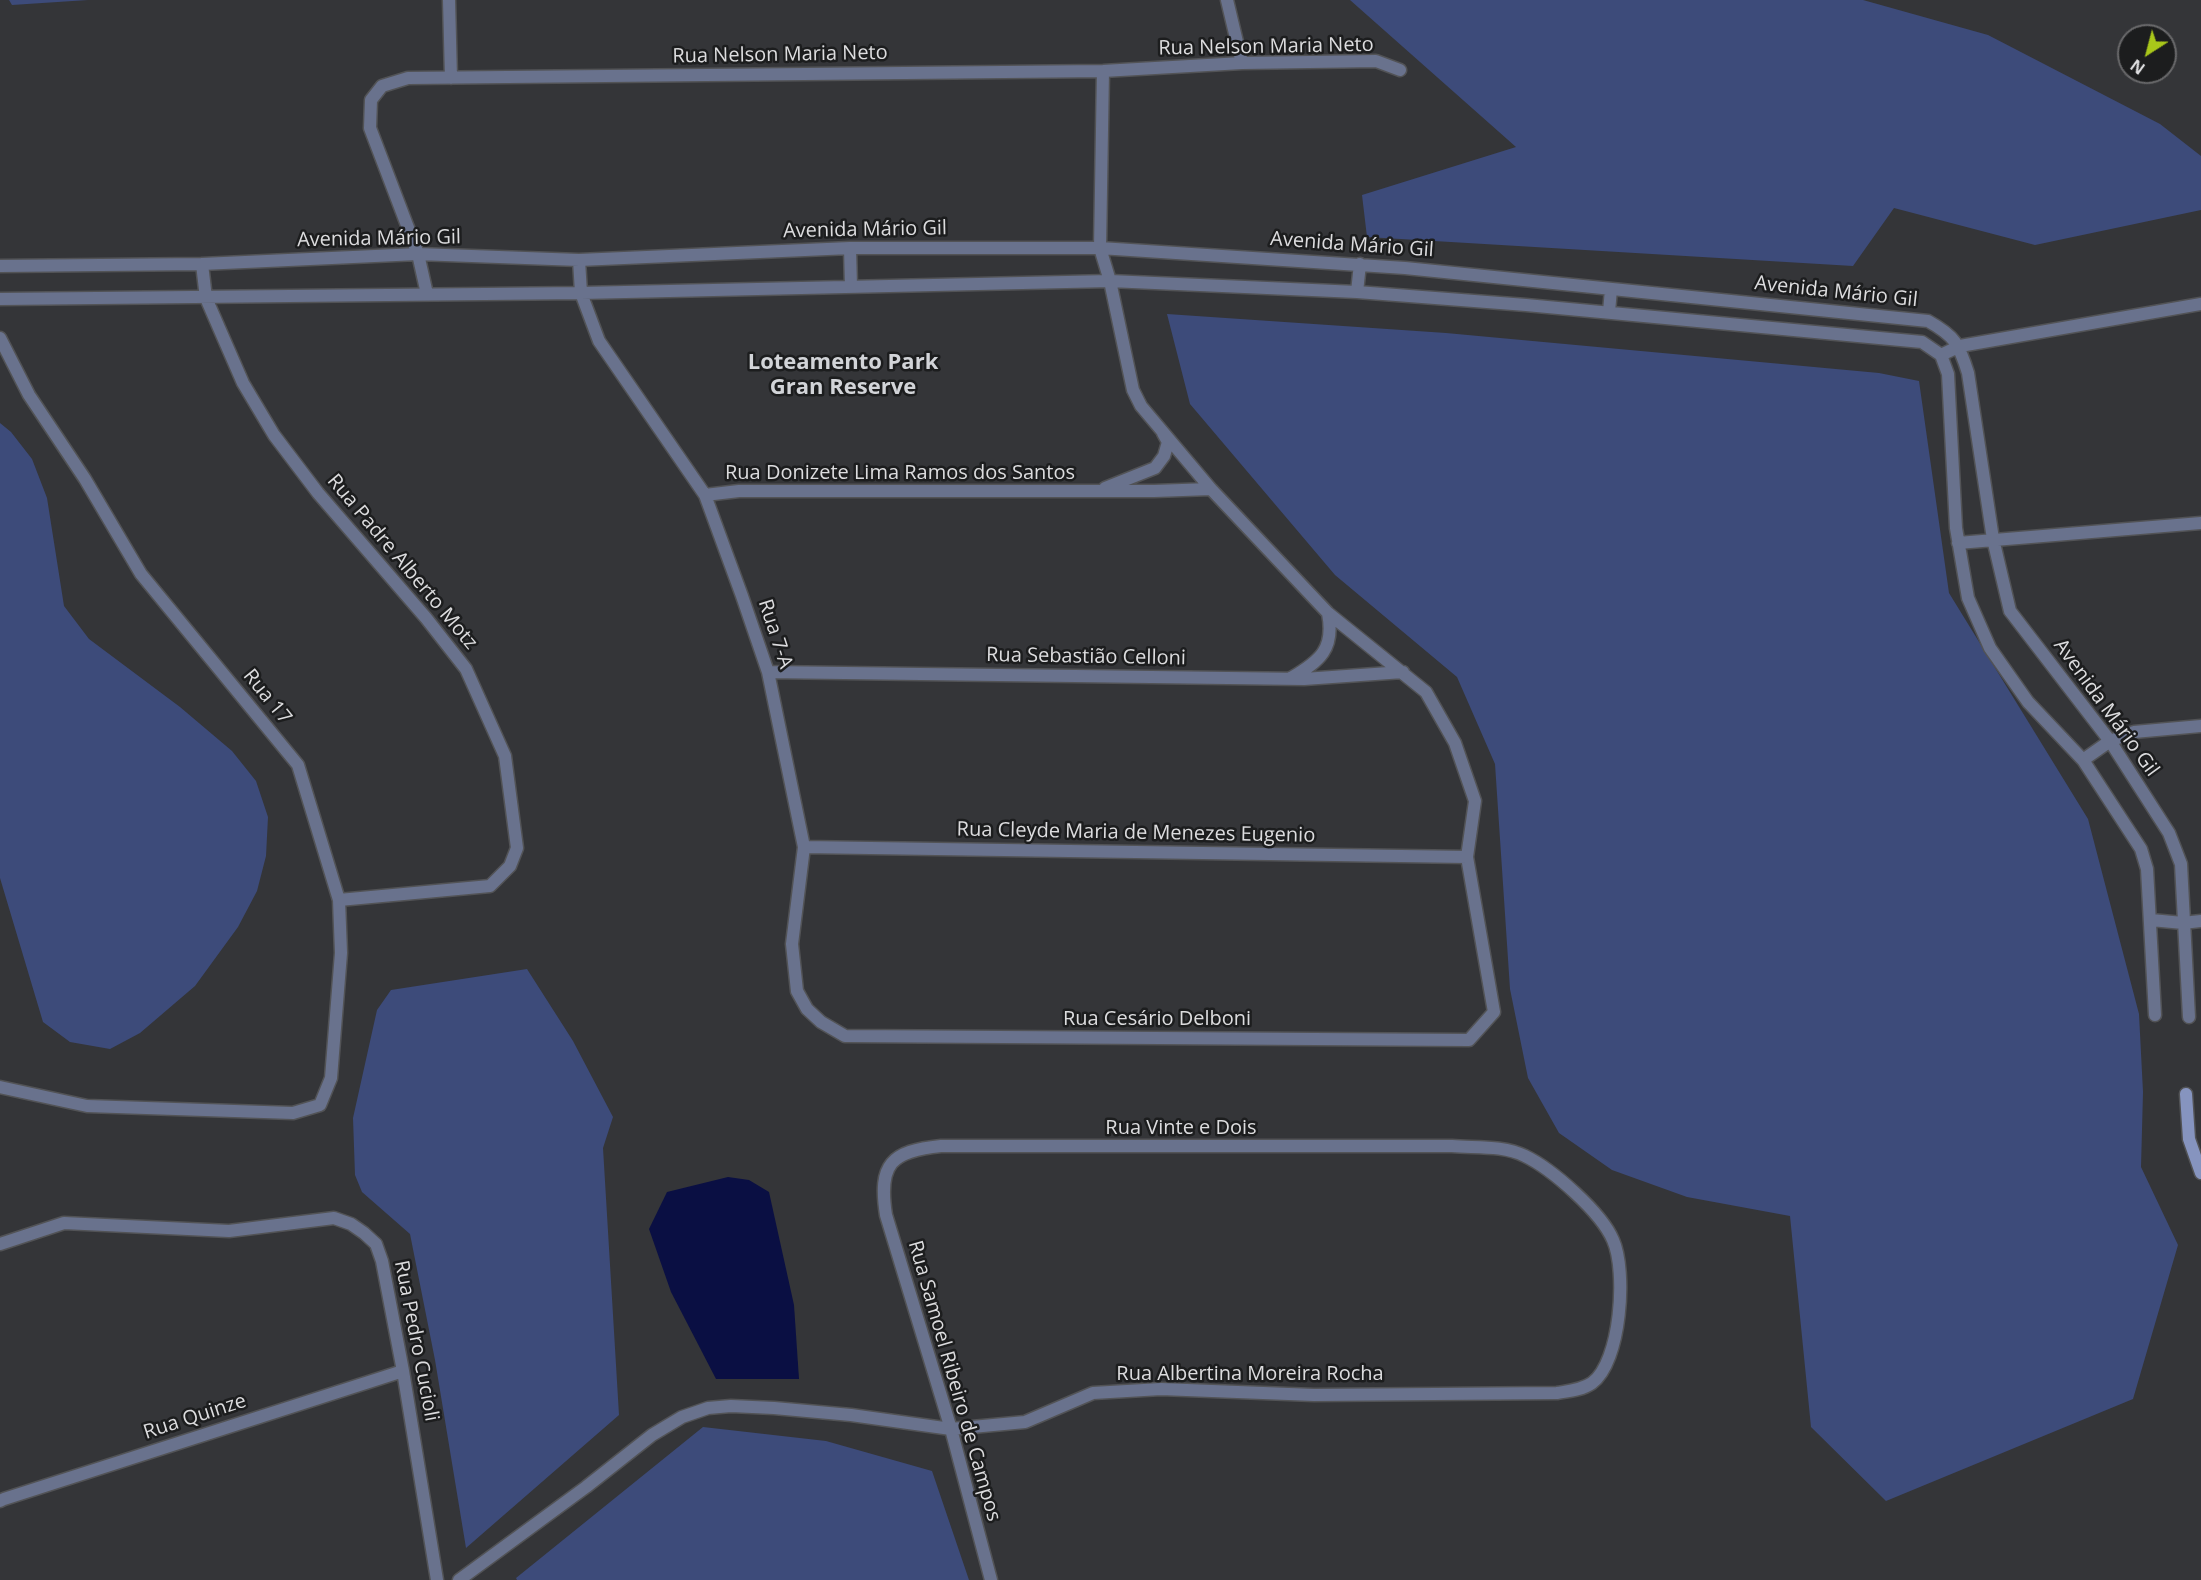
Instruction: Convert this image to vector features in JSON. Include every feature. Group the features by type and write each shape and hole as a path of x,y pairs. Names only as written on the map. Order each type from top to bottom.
{"street":[{"path":"449,0 451,78"},
{"path":"1227,0 1242,63"},
{"name":"Rua Nelson Maria Neto","path":"427,294 418,254 370,128 371,100 382,86 408,78 1103,71 1242,63 1376,61 1400,70"},
{"path":"1103,71 1101,248 1133,390 1141,406 1211,489 1328,613 1426,692 1455,743 1475,801 1467,857"},
{"path":"850,248 851,287"},
{"name":"Avenida Mário Gil","path":"0,266 202,264 418,254 579,260 850,248 1101,248 1360,264 1928,321 1944,329 1960,346 1968,373 1993,539 2010,611 2110,741 2169,833 2181,864 2189,1017"},
{"name":"Rua 7-A","path":"579,260 580,293 599,341 705,495 768,672 804,847 792,944 797,990 807,1009 821,1022 845,1036"},
{"name":"Rua Padre Alberto Motz","path":"202,264 206,298 243,383 274,435 318,493 426,618 465,669 505,756 517,848 510,866 490,886 339,900"},
{"path":"1357,292 1360,264"},
{"name":"Avenida Mário Gil","path":"0,299 580,293 1110,281 1357,292 1609,312 1922,342 1941,355"},
{"path":"1609,312 1611,289"},
{"path":"2155,1015 2147,869 2141,849 2083,760 2028,702 1990,648 1968,598 1958,543 1948,374 1941,355 1960,346 2201,304"},
{"path":"1786,329 1788,306"},
{"name":"Rua 17","path":"0,338 29,395 91,489 141,574 298,765 339,900 341,953 331,1078 320,1105 293,1113 87,1106 0,1087"},
{"path":"1095,491 1155,468 1164,456 1168,442 1162,430"},
{"name":"Rua Donizete Lima Ramos dos Santos","path":"705,495 739,491 1211,489"},
{"path":"1958,543 2201,523"},
{"path":"1290,678 1312,666 1322,655 1329,642 1331,628 1328,613"},
{"name":"Rua Sebastião Celloni","path":"768,672 1290,678 1403,672"},
{"path":"2083,760 2110,741 2134,732 2201,726"},
{"name":"Rua Cleyde Maria de Menezes Eugenio","path":"804,847 1467,857"},
{"name":"Rua Cesário Delboni","path":"845,1036 1469,1040 1494,1011 1467,857"},
{"path":"2151,920 2201,921"},
{"path":"2186,1094 2189,1139 2201,1173"},
{"name":"Rua Vinte e Dois","path":"882,1192 886,1174 896,1158 920,1148 941,1146 1452,1146 1506,1150"},
{"name":"Rua Albertina Moreira Rocha","path":"459,1580 652,1435 682,1417 708,1408 731,1406 774,1408 851,1415 951,1429 1024,1422 1093,1393 1161,1389 1314,1395 1557,1393 1580,1389 1591,1384 1603,1372 1611,1353 1621,1284 1618,1254 1612,1238 1600,1220 1574,1193 1537,1163 1506,1150"},
{"name":"Rua Samoel Ribeiro de Campos","path":"882,1192 889,1227 951,1429 991,1580"},
{"name":"Rua Pedro Cucioli","path":"0,1244 64,1223 229,1231 334,1218 351,1224 376,1244 382,1262 404,1371 437,1580"},
{"name":"Rua Quinze","path":"0,1501 404,1371"}],"shaded area":[{"path":"9,0 88,0 12,5"},
{"path":"1350,0 1863,0 1988,35 2160,124 2201,156 2201,210 2035,245 1894,208 1853,266 1367,237 1362,195 1516,147"},
{"path":"1167,314 1446,333 1879,373 1919,381 1949,593 2088,819 2139,1014 2143,1092 2141,1167 2178,1245 2133,1399 1886,1501 1811,1427 1790,1216 1687,1197 1612,1170 1559,1133 1528,1078 1510,989 1495,764 1457,677 1335,575 1190,404"},
{"path":"0,423 11,432 32,459 47,498 64,606 89,639 180,707 232,751 256,781 268,817 266,856 257,891 238,927 195,986 140,1033 110,1049 70,1042 43,1022 0,878"},
{"path":"527,969 573,1041 613,1117 603,1148 619,1415 466,1548 435,1360 410,1234 362,1192 355,1175 353,1118 377,1010 391,990"},
{"path":"728,1177 749,1180 769,1192 794,1305 799,1379 716,1379 671,1292 649,1229 667,1192"},
{"path":"703,1427 826,1441 932,1471 969,1580 517,1580 516,1578"}],"district":[{"name":"Loteamento Park Gran Reserve","path":"843,376"}]}
